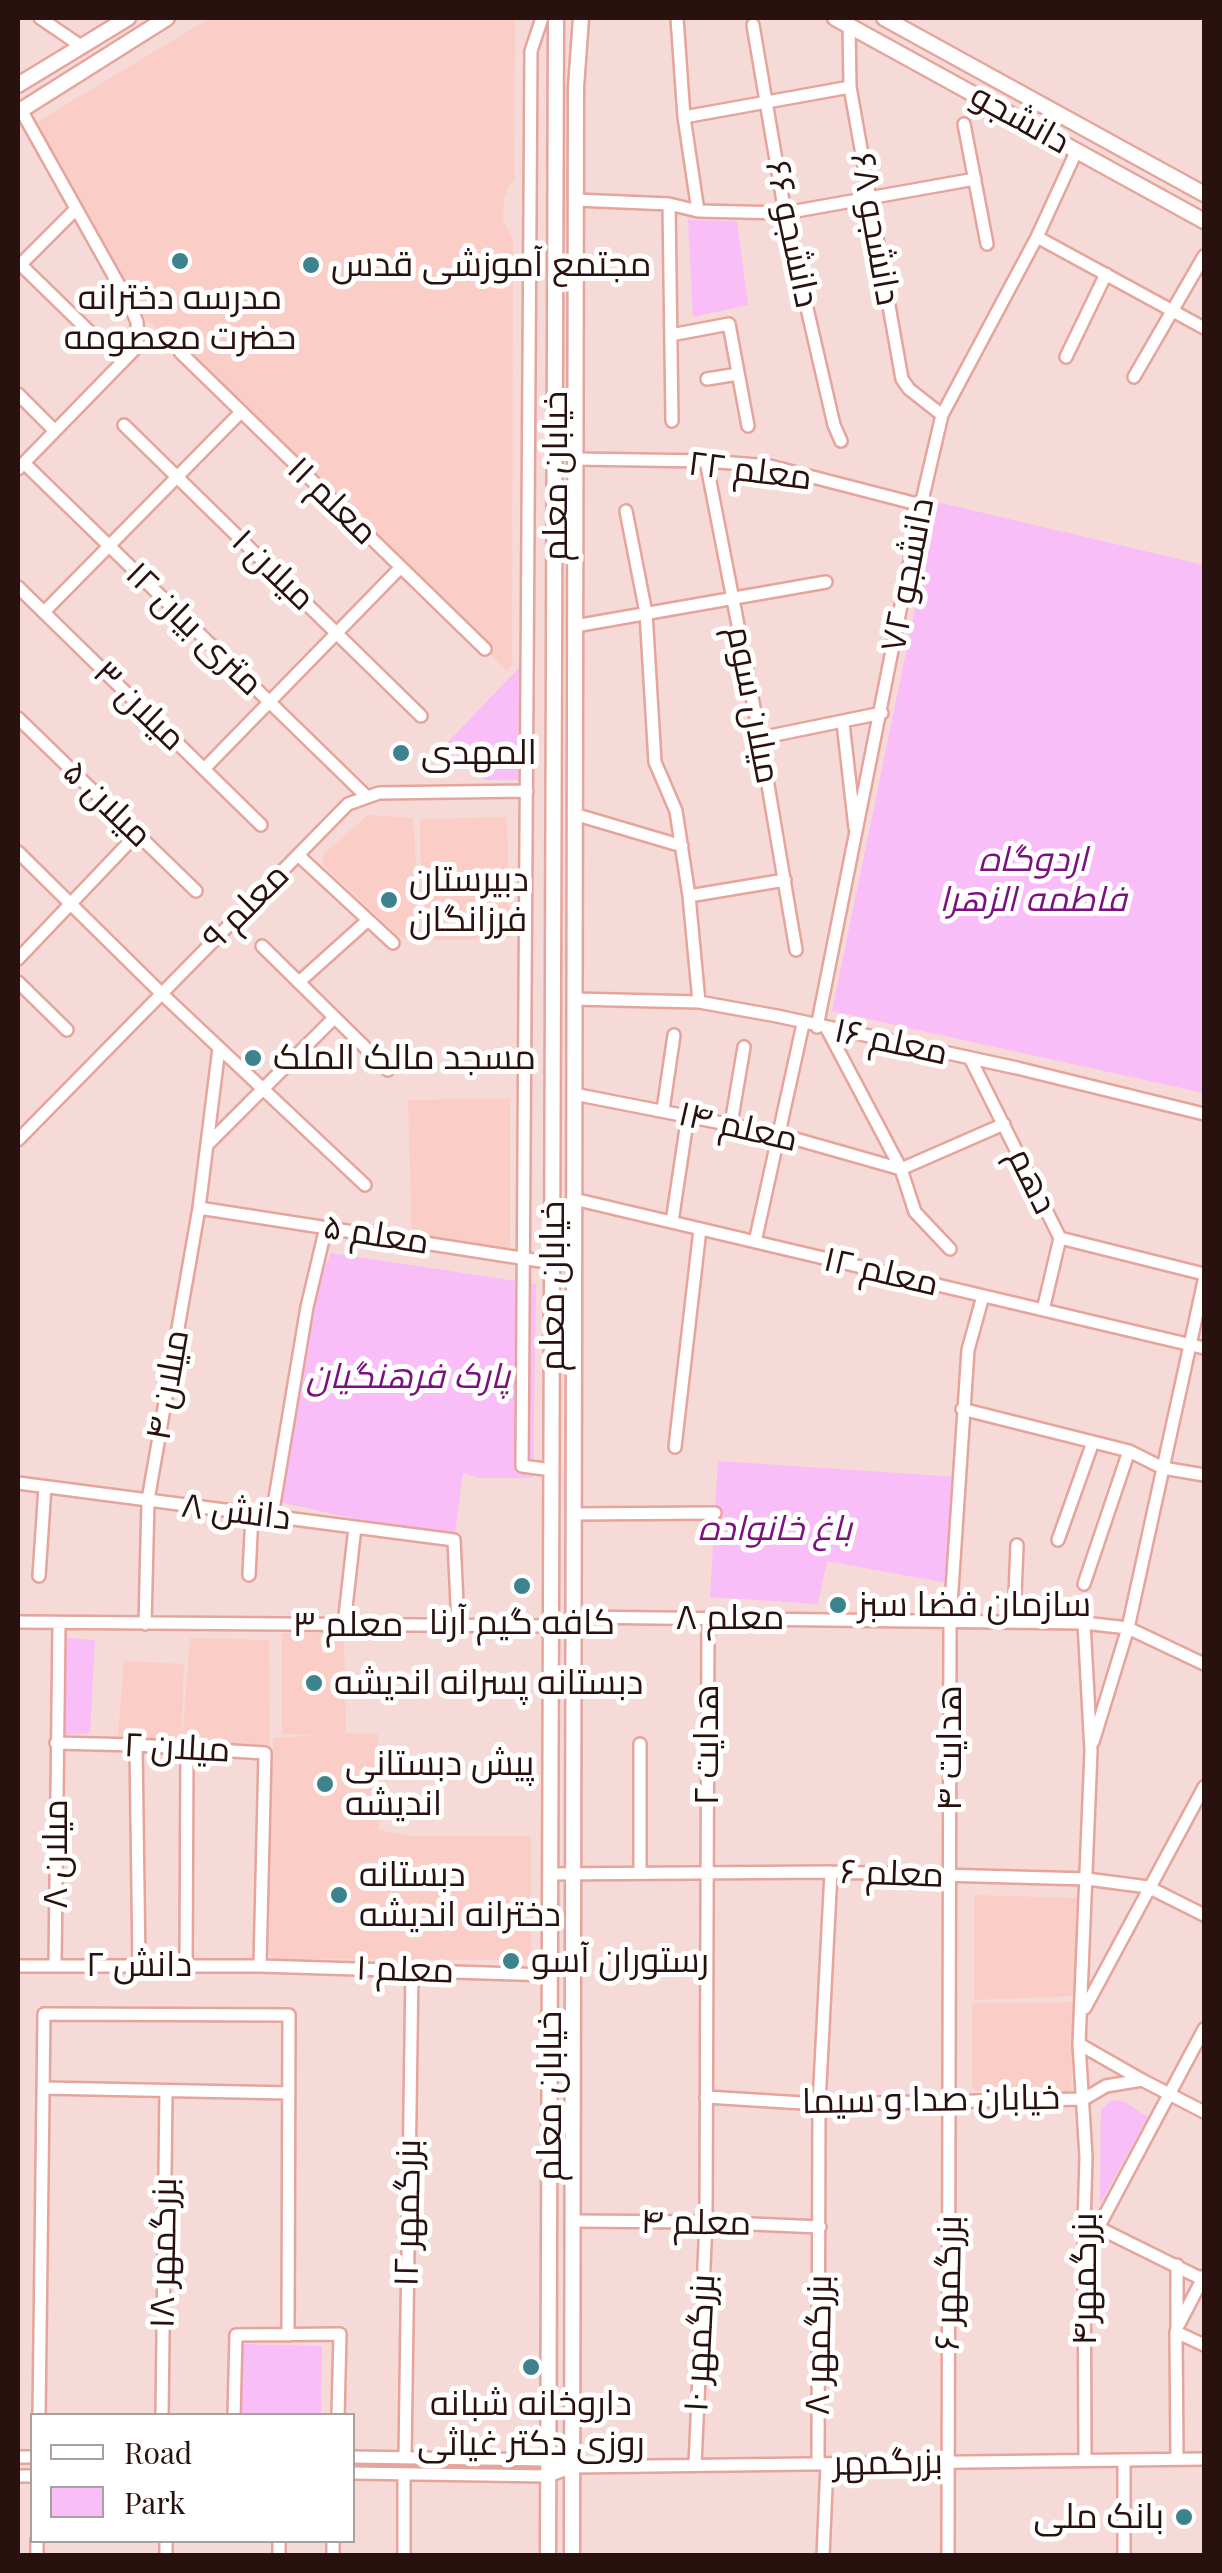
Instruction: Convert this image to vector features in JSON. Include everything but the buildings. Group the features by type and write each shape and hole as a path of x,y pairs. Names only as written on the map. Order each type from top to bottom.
{"main road":[{"path":"18,84 128,18"},
{"path":"19,111 167,18"},
{"name":"خیابان معلم","path":"548,2556 556,18"},
{"name":"خیابان معلم","path":"572,2556 574,626 576,87 580,18"},
{"name":"دانشجو","path":"884,18 1204,194"},
{"name":"دانشجو","path":"842,20 1204,221"},
{"path":"557,86 576,87"},
{"path":"555,552 575,552"}],"street":[{"path":"40,18 81,46"},
{"path":"542,18 530,51 522,1466 552,1470"},
{"path":"677,18 684,117 698,211"},
{"name":"دانشجو ۶۸","path":"842,20 850,87 902,379 909,390 942,415"},
{"name":"دانشجو ۶۶","path":"753,24 785,213 834,426 841,441"},
{"path":"684,117 850,87"},
{"path":"19,111 138,322 134,350 21,466"},
{"path":"964,124 988,244"},
{"name":"دانشجو ۷۲","path":"822,1028 921,505 942,415 1077,150"},
{"path":"576,200 669,204 698,211 785,213 974,178"},
{"path":"669,204 672,421"},
{"path":"76,209 19,263 100,342"},
{"path":"1036,237 1204,328"},
{"path":"1134,377 1204,256"},
{"path":"1066,357 1106,274"},
{"path":"671,335 729,324 748,426"},
{"name":"معلم ۱۱","path":"180,352 485,649"},
{"path":"529,355 556,356"},
{"path":"707,380 738,374"},
{"path":"18,394 55,431"},
{"path":"44,612 241,412"},
{"name":"میلان ۱","path":"124,425 421,716"},
{"name":"معلم ۲۲","path":"575,459 770,466 921,505"},
{"name":"میلان سوم","path":"706,461 796,950"},
{"name":"۱۲ متری بیان","path":"21,466 109,546 364,795"},
{"path":"626,511 646,614 655,762 676,811 690,896 700,1002"},
{"path":"204,769 401,568"},
{"path":"574,626 826,582"},
{"name":"میلان ۳","path":"18,587 261,824"},
{"path":"528,686 555,686"},
{"path":"760,738 882,713"},
{"name":"میلان ۵","path":"18,718 196,891"},
{"path":"842,722 856,839"},
{"path":"364,795 527,792"},
{"name":"معلم ۹","path":"18,1140 348,804 364,795"},
{"path":"574,814 682,846"},
{"path":"18,958 138,834"},
{"path":"18,852 161,993 366,1185"},
{"path":"298,854 393,943"},
{"path":"690,896 785,880"},
{"path":"298,982 367,921"},
{"path":"262,946 388,1070"},
{"path":"18,982 67,1030"},
{"name":"معلم ۱۶","path":"574,999 700,1002 970,1058 1204,1114"},
{"path":"206,1145 334,1019"},
{"path":"755,1242 803,1024"},
{"path":"822,1028 901,1168 914,1212 950,1249"},
{"path":"663,1110 674,1034"},
{"name":"میلان ۴","path":"145,1624 148,1500 199,1208 219,1048"},
{"path":"731,1124 744,1048"},
{"name":"دهم","path":"970,1058 1060,1238 1042,1310"},
{"name":"معلم ۱۴","path":"574,1094 778,1134 901,1168"},
{"path":"672,1222 688,1115"},
{"path":"901,1168 1004,1124"},
{"name":"معلم ۱۲","path":"574,1199 1204,1348"},
{"name":"معلم ۵","path":"199,1208 553,1263"},
{"path":"272,1516 308,1306 326,1228"},
{"path":"675,1447 700,1229"},
{"path":"1060,1238 1204,1277 1128,1628 1090,1751"},
{"name":"هدایت ۴","path":"951,2103 950,1620 963,1460 962,1408 968,1350 983,1296"},
{"path":"962,1408 1129,1451 1163,1468 1204,1475"},
{"path":"1058,1540 1092,1442"},
{"path":"1084,1584 1129,1451"},
{"name":"دانش ۸","path":"18,1483 454,1540 458,1625"},
{"path":"39,1576 45,1487"},
{"path":"573,1514 715,1513"},
{"path":"249,1575 252,1514"},
{"path":"344,1625 354,1527"},
{"path":"1014,1620 1017,1545"},
{"name":"معلم ۸","path":"573,1618 1084,1623 1128,1628 1204,1664"},
{"name":"هدایت ۲","path":"706,2097 708,1618"},
{"name":"معلم ۳","path":"18,1622 552,1626"},
{"path":"1084,1623 1090,1751"},
{"path":"56,1744 58,1625"},
{"name":"میلان ۲","path":"56,1744 136,1744 265,1753 260,1966"},
{"name":"میلان ۸","path":"56,1744 56,1965"},
{"path":"136,1744 138,1966"},
{"path":"640,1744 640,1872"},
{"path":"186,1966 187,1750"},
{"name":"بزرگمهر۴","path":"1085,2460 1086,2157 1080,2044 1090,1751"},
{"path":"1082,2014 1204,1787"},
{"name":"معلم ۶","path":"550,1874 831,1872 1087,1880 1148,1886 1204,1916"},
{"name":"بزرگمهر ۸","path":"823,2556 819,2104 831,1872"},
{"name":"دانش ۲","path":"18,1966 260,1966"},
{"name":"معلم ۱","path":"260,1966 550,1976"},
{"name":"بزرگمهر ۱۲","path":"405,2456 412,1970"},
{"path":"38,2413 44,2014 289,2015 288,2335"},
{"path":"1099,2226 1204,2029"},
{"path":"1080,2044 1204,2112"},
{"name":"خیابان صدا و سیما","path":"706,2097 819,2104 1084,2098 1106,2086 1142,2080"},
{"path":"44,2088 289,2093"},
{"name":"بزرگمهر ۱۸","path":"162,2413 166,2090"},
{"name":"بزرگمهر ۱۰","path":"695,2465 706,2222 706,2097"},
{"name":"بزرگمهر ۶","path":"948,2556 951,2103"},
{"name":"معلم ۴","path":"572,2221 820,2227"},
{"path":"1084,2226 1099,2226 1204,2278 1177,2330"},
{"path":"1177,2265 1178,2459"},
{"path":"1177,2330 1204,2345"},
{"path":"234,2413 236,2335 340,2334 338,2413"},
{"name":"بزرگمهر","path":"355,2457 548,2460 572,2467 1204,2459"},
{"path":"1124,2460 1124,2556"},
{"name":"بزرگمهر","path":"355,2473 548,2476 572,2467"},
{"path":"404,2475 404,2556"}],"shaded area":[{"name":"مجتمع آموزشی قدس","path":"210,18 515,18 514,181 504,199 503,221 513,238 512,665 507,671 354,517 351,519 132,305 34,124"},
{"name":"دبیرستان فرزانگان","path":"368,815 413,818 421,943 397,935 323,865 324,854"},
{"path":"507,817 510,939 422,940 420,819"},
{"path":"510,1098 510,1248 412,1241 408,1100"},
{"path":"282,1633 344,1633 346,1733 378,1734 379,1830 409,1836 531,1836 531,1960 276,1959 269,1955 273,1738 317,1735 282,1734"},
{"path":"190,1638 269,1640 270,1745 182,1741"},
{"path":"124,1661 184,1664 181,1743 118,1736"},
{"path":"974,1895 1078,1898 1077,1996 974,2000"},
{"path":"1076,2002 1071,2091 978,2091 972,2087 972,2003"}],"green space":[{"path":"688,220 737,221 748,305 693,317"},
{"name":"اردوگاه فاطمه الزهرا","path":"937,502 1204,565 1204,1093 832,1011"},
{"path":"519,668 518,780 483,780 446,744"},
{"name":"پارک فرهنگیان","path":"331,1253 536,1284 533,1478 478,1478 463,1473 454,1540 274,1501 307,1307"},
{"name":"باغ خانواده","path":"718,1461 957,1477 947,1583 827,1561 818,1604 710,1597"},
{"path":"67,1638 95,1640 90,1733 61,1735"},
{"path":"1112,2100 1125,2102 1148,2117 1100,2204 1101,2109"},
{"path":"238,2344 322,2346 321,2413 238,2413"}],"place":[{"name":"مدرسه دخترانه حضرت معصومه","path":"180,261"},
{"name":"مجتمع آموزشی قدس","path":"311,265"},
{"name":"المهدی","path":"401,753"},
{"name":"دبیرستان فرزانگان","path":"389,900"},
{"name":"مسجد مالک الملک","path":"253,1058"},
{"name":"کافه گیم آرنا","path":"522,1586"},
{"name":"سازمان فضا سبز","path":"838,1605"},
{"name":"دبستانه پسرانه اندیشه","path":"314,1683"},
{"name":"پیش دبستانی اندیشه","path":"325,1784"},
{"name":"دبستانه دخترانه اندیشه","path":"339,1895"},
{"name":"رستوران آسو","path":"511,1961"},
{"name":"داروخانه شبانه روزی دکتر غیاثی","path":"531,2367"},
{"name":"بانک ملی","path":"1184,2517"}]}
